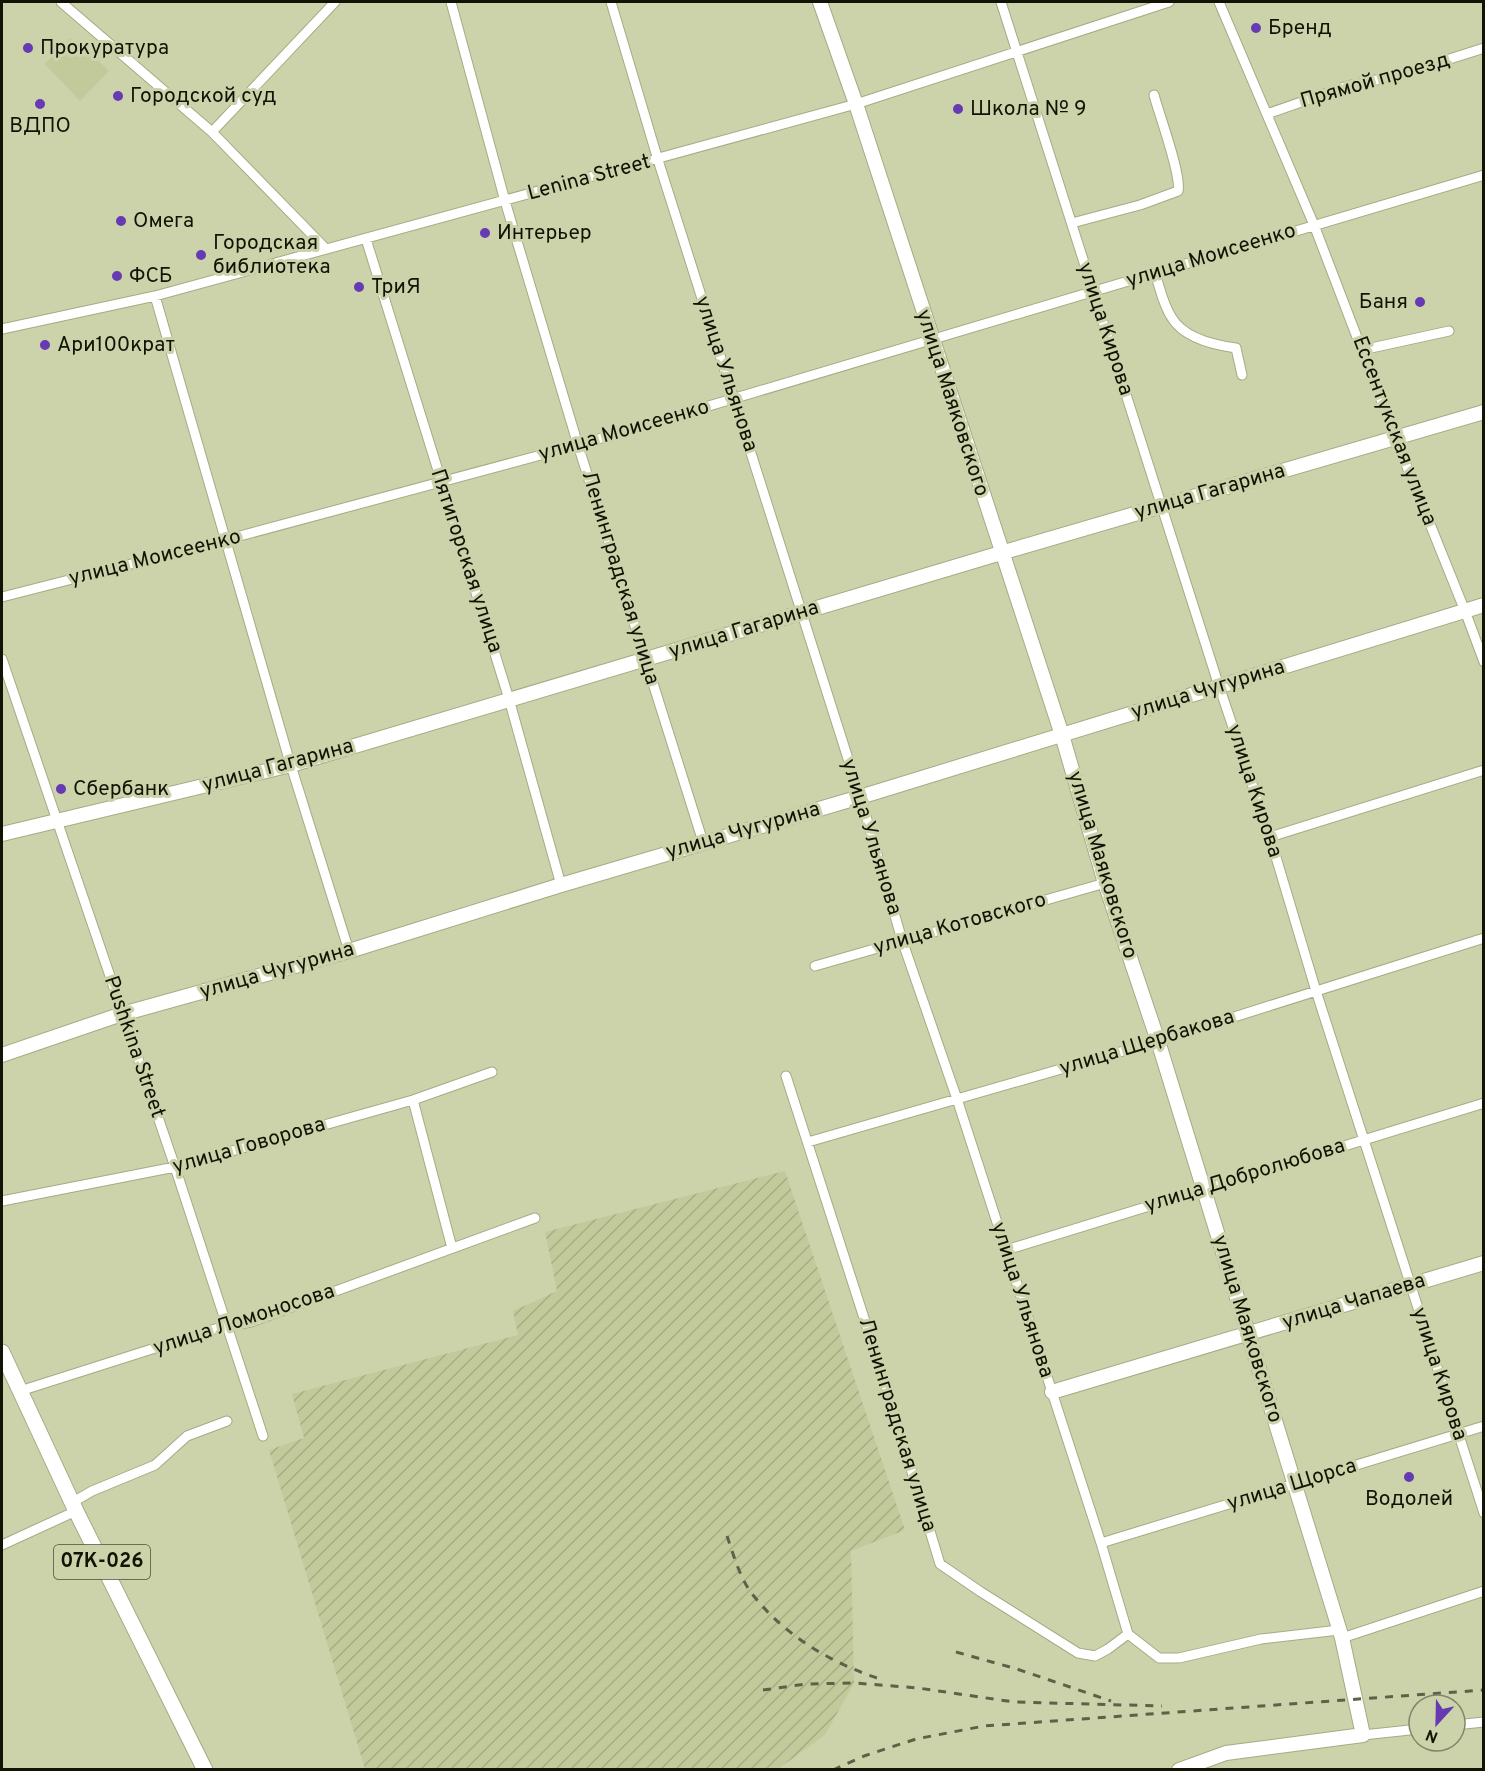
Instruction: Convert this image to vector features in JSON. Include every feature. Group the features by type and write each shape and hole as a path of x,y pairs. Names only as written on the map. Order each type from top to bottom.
{"main road":[{"name":"07К-026","path":"2,1352 74,1506 205,1770"}],"street":[{"path":"62,2 212,132 326,249"},
{"path":"212,132 334,2"},
{"name":"Ленинградская улица","path":"452,2 506,201 578,445 704,842"},
{"name":"улица Ульянова","path":"611,2 658,160 860,797 902,940 957,1099 1101,1543 1128,1634"},
{"name":"улица Маяковского","path":"820,2 1062,735 1105,883 1158,1041 1296,1484 1340,1634 1363,1735"},
{"name":"улица Кирова","path":"1001,2 1219,687 1270,837 1316,991 1484,1513"},
{"name":"Lenina Street","path":"2,329 154,296 658,160 855,104 1169,2"},
{"name":"Ессентукская улица","path":"1220,2 1314,225 1484,662"},
{"name":"Прямой проезд","path":"1267,114 1347,87 1396,76 1484,48"},
{"path":"1071,223 1140,205 1178,191 1174,165 1154,95"},
{"name":"улица Моисеенко","path":"2,597 578,445 1484,175"},
{"name":"Пятигорская улица","path":"366,239 509,699 561,885"},
{"path":"1155,273 1166,307 1177,325 1211,344 1236,348 1242,375"},
{"path":"154,296 291,765 349,951"},
{"path":"1362,350 1449,331"},
{"name":"улица Гагарина","path":"2,834 291,765 1001,553 1484,412"},
{"name":"улица Чугурина","path":"2,1055 122,1014 349,951 1484,605"},
{"name":"Pushkina Street","path":"2,659 175,1167 263,1436"},
{"path":"1270,837 1484,770"},
{"name":"улица Котовского","path":"815,966 1105,883"},
{"name":"улица Щербакова","path":"808,1142 1158,1041 1484,938"},
{"name":"улица Говорова","path":"2,1201 175,1167 412,1100 492,1072"},
{"name":"Ленинградская улица","path":"786,1076 884,1380 940,1564 1078,1653 1095,1656 1128,1634"},
{"path":"412,1100 452,1248"},
{"name":"улица Добролюбова","path":"1006,1250 1484,1103"},
{"name":"улица Ломоносова","path":"20,1391 228,1326 251,1322 535,1218"},
{"name":"улица Чапаева","path":"1052,1392 1484,1263"},
{"path":"2,1545 74,1506 92,1491 155,1465 187,1436 227,1421"},
{"name":"улица Щорса","path":"1101,1543 1484,1426"},
{"path":"1128,1634 1159,1658 1179,1658 1262,1639 1340,1634 1484,1590"},
{"path":"1467,1724 1484,1722"},
{"path":"1179,1770 1226,1753 1407,1730"}],"shaded area":[{"path":"70,38 77,45 80,43 109,71 80,101 45,64"},
{"path":"785,1171 905,1530 851,1551 854,1683 825,1735 778,1769 365,1769 269,1450 304,1438 292,1394 518,1335 513,1311 557,1291 545,1232"}],"railway":[{"path":"727,1536 748,1589 780,1624 829,1657 883,1680"},
{"path":"956,1652 1017,1669 1111,1701"},
{"path":"763,1690 806,1684 854,1683 918,1688 1014,1702 1162,1706"},
{"path":"833,1770 864,1756 916,1739 984,1726 1484,1690"}],"place":[{"name":"Бренд","path":"1256,28"},
{"name":"Прокуратура","path":"28,48"},
{"name":"Городской суд","path":"118,96"},
{"name":"ВДПО","path":"40,104"},
{"name":"Школа № 9","path":"958,109"},
{"name":"Омега","path":"121,221"},
{"name":"Интерьер","path":"485,233"},
{"name":"Городская библиотека","path":"201,255"},
{"name":"ФСБ","path":"117,276"},
{"name":"ТриЯ","path":"359,287"},
{"name":"Баня","path":"1420,302"},
{"name":"Ари100крат","path":"45,345"},
{"name":"Сбербанк","path":"61,789"},
{"name":"Водолей","path":"1409,1477"}]}
